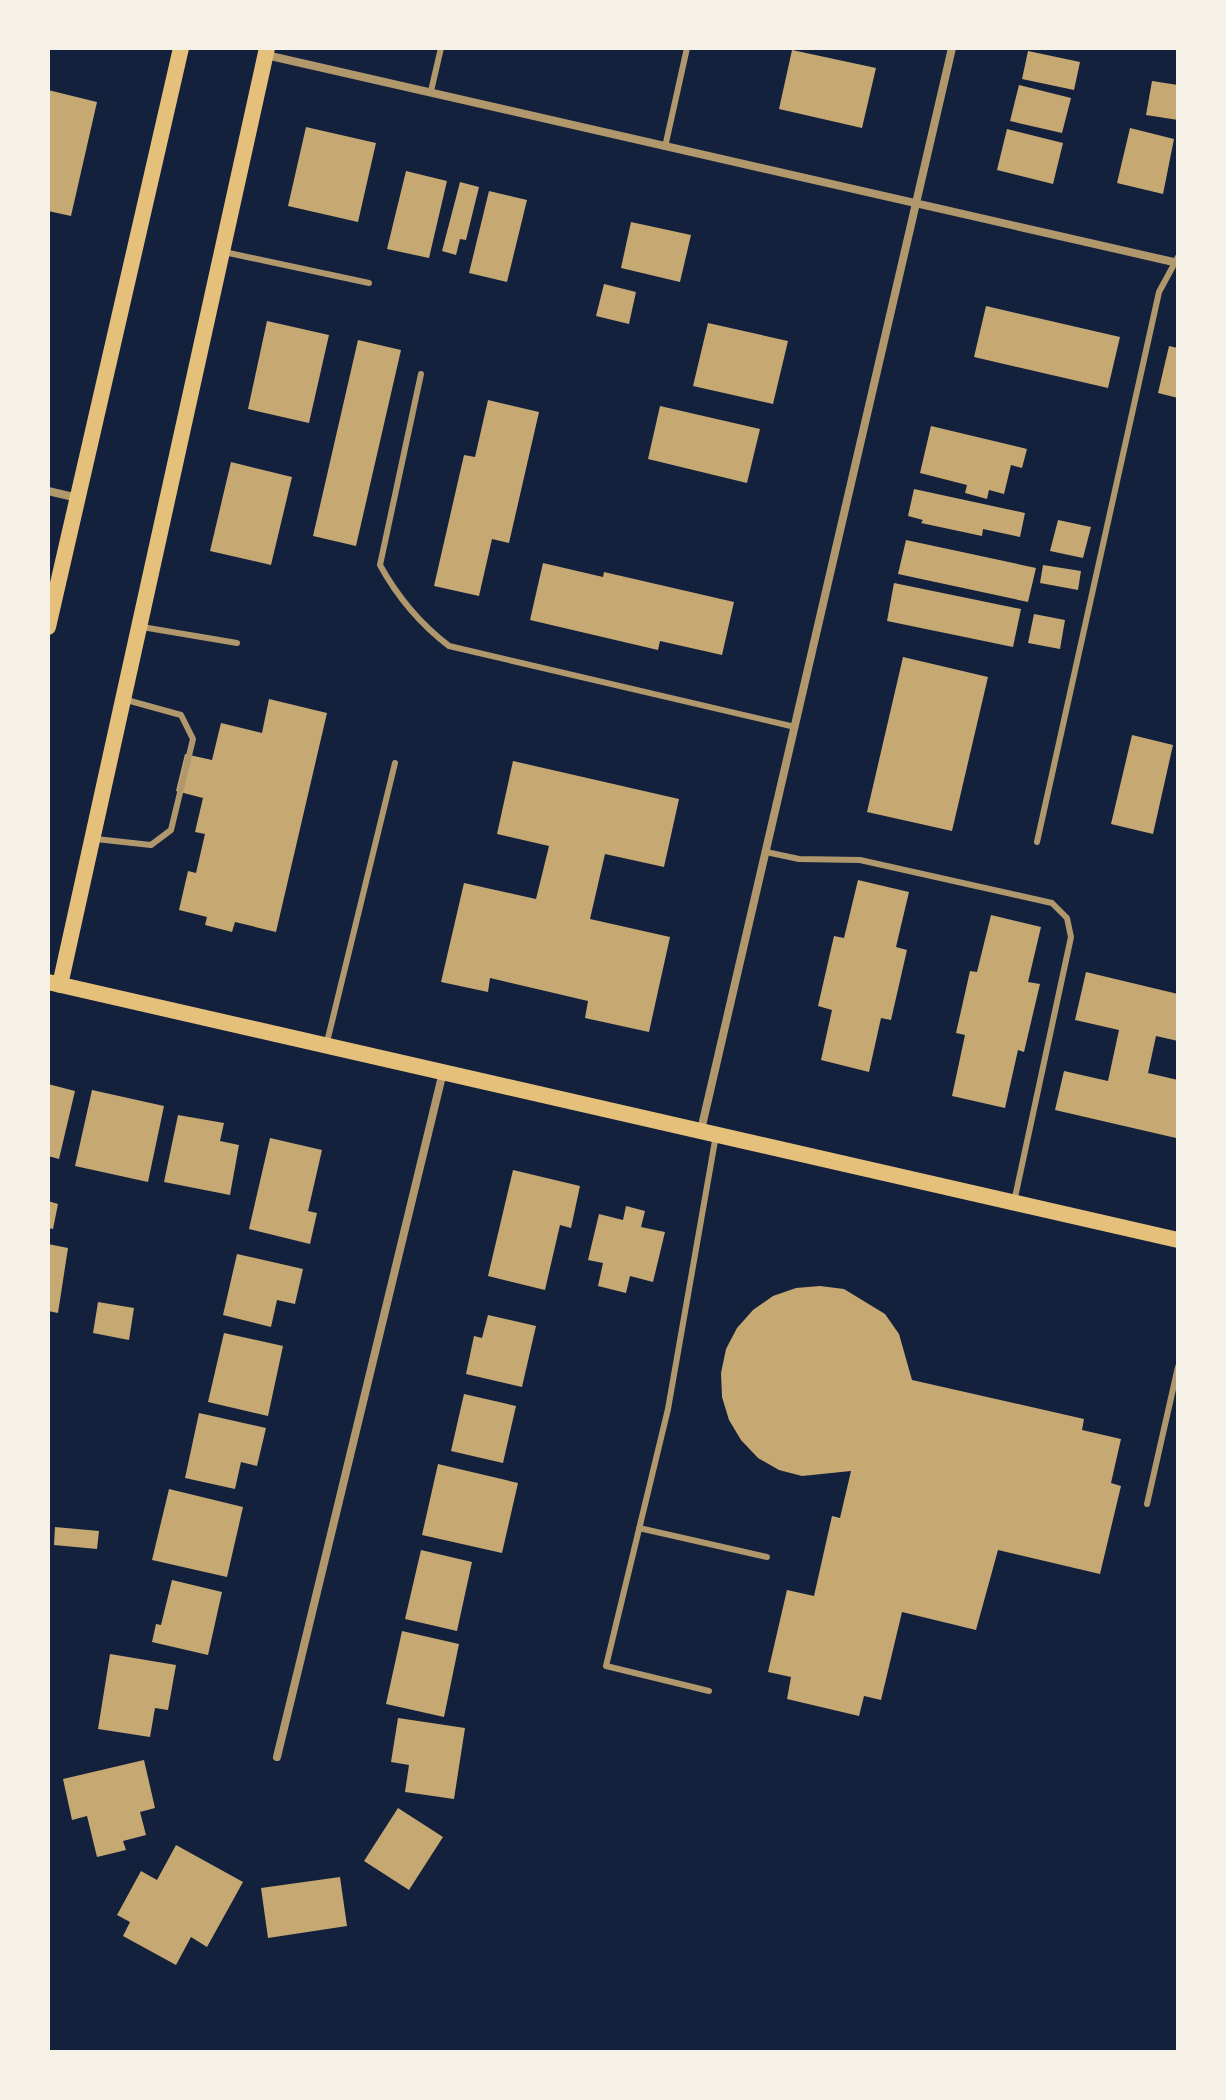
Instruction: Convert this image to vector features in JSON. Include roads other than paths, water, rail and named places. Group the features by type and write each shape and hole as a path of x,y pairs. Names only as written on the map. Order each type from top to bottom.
{"main road":[{"path":"48,627 181,48"},
{"path":"266,52 92,838 54,984 1178,1240"}],"street":[{"path":"708,1133 766,852 952,48"},
{"path":"266,52 665,147 1177,261"},
{"path":"48,491 78,498"},
{"path":"277,1757 443,1072"}],"lane":[{"path":"431,91 441,48"},
{"path":"665,147 687,48"},
{"path":"223,252 369,283"},
{"path":"1037,842 1159,292 1177,261"},
{"path":"421,374 380,565 396,595 427,629 449,646 795,727"},
{"path":"137,627 237,643"},
{"path":"92,838 151,845 171,830 193,739 181,715 122,699"},
{"path":"326,1046 395,763"},
{"path":"766,852 799,859 860,860 1052,903 1067,918 1071,937 1014,1202"},
{"path":"708,1133 668,1409 606,1666 709,1691"},
{"path":"1147,1504 1178,1367"},
{"path":"639,1528 767,1557"}]}
